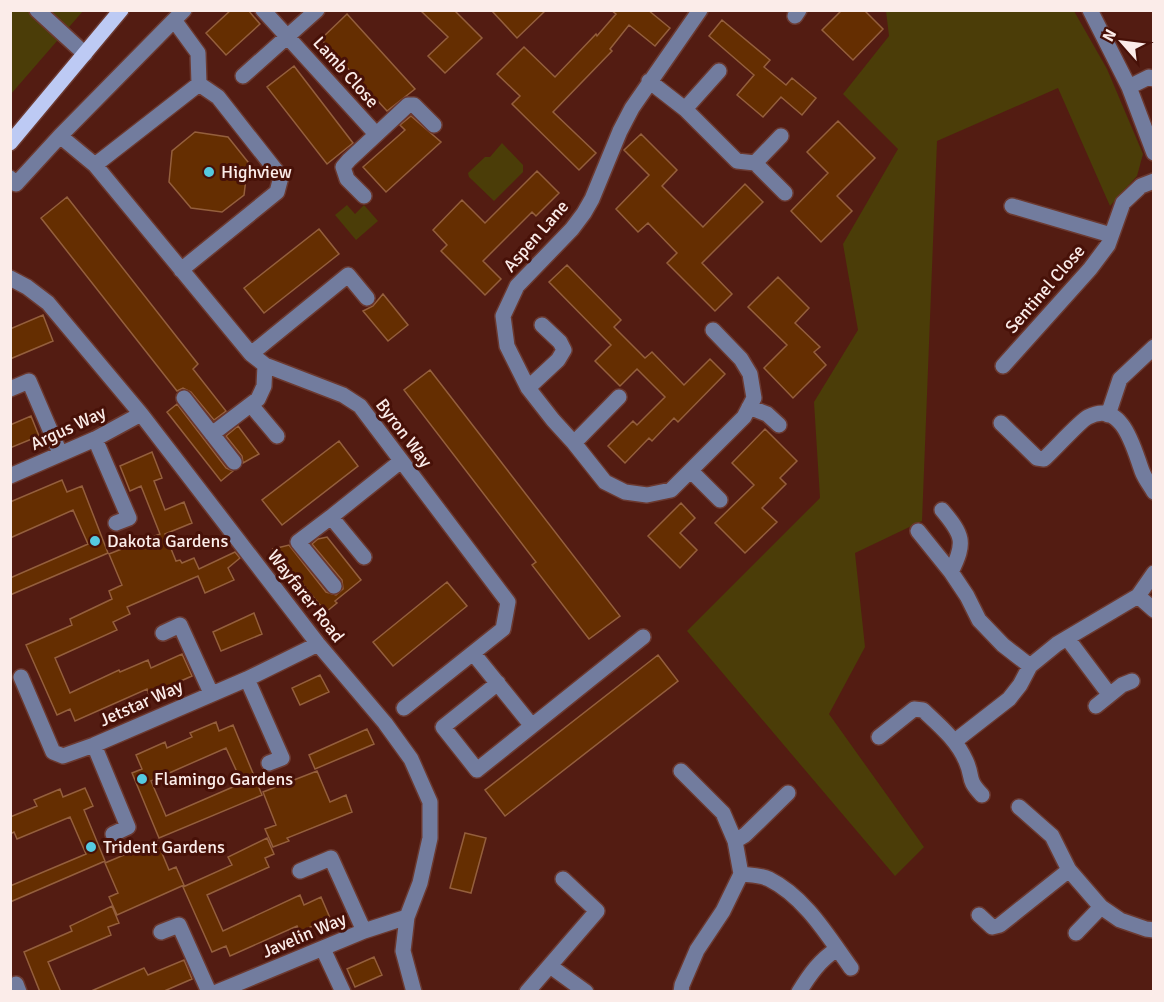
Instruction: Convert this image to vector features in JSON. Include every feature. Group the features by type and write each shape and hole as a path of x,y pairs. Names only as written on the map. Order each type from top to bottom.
{"main road":[{"path":"10,143 121,10"}],"street":[{"path":"37,10 86,54"},
{"name":"Lamb Close","path":"263,10 376,134"},
{"path":"243,76 317,10"},
{"name":"Aspen Lane","path":"700,10 649,81 620,130 584,213 572,229 517,286 503,316 507,346 528,388 605,482 625,492 647,495 671,490 744,417 749,407"},
{"path":"1090,10 1128,87 1154,153"},
{"path":"10,178 16,184 179,15 198,53 199,84"},
{"path":"685,109 718,71"},
{"path":"1128,87 1149,77 1154,79"},
{"path":"649,81 685,109 737,161 755,163 785,193"},
{"path":"95,165 199,84"},
{"path":"181,270 277,192 281,177 218,98 199,84"},
{"path":"364,196 347,179 343,167 408,105 414,105 434,125"},
{"name":"Byron Way","path":"60,136 95,165 251,354 265,365 344,395 360,406 508,602 503,630 404,708"},
{"path":"755,163 781,136"},
{"name":"Sentinel Close","path":"1003,366 1090,269 1108,245 1123,203 1141,186 1154,181"},
{"name":"Sentinel Close","path":"1012,206 1111,235"},
{"path":"251,354 348,275 367,298"},
{"name":"Wayfarer Road","path":"10,278 27,287 48,303 141,414 318,644 386,723 411,759 430,802 430,838 420,883 407,917 403,951 414,992"},
{"path":"528,388 558,360 564,350 560,342 542,325"},
{"path":"713,330 741,359 750,374 754,398 749,407 767,414 778,425"},
{"path":"1108,415 1120,379 1154,347"},
{"path":"212,434 258,399 264,386 265,365"},
{"path":"10,389 29,381 60,453"},
{"path":"574,443 620,397"},
{"path":"184,398 234,462"},
{"path":"251,405 277,436"},
{"name":"Argus Way","path":"10,476 95,439 141,414"},
{"path":"1001,423 1037,458 1044,459 1087,417 1108,415 1118,420 1125,428 1143,474 1154,492"},
{"path":"95,439 129,518 116,523"},
{"path":"334,586 298,542 401,461"},
{"path":"691,471 720,500"},
{"path":"942,510 956,527 960,537 961,552 951,572"},
{"path":"330,517 364,557"},
{"path":"918,531 951,572 979,620 1003,645 1030,666"},
{"path":"951,572 972,555"},
{"path":"955,741 1009,699 1020,686 1030,666 1067,638 1138,596 1154,573"},
{"path":"1138,596 1154,610"},
{"path":"163,633 180,625 211,693"},
{"path":"498,683 443,727 477,770 643,637"},
{"path":"1067,638 1109,694"},
{"name":"Jetstar Way","path":"21,677 53,752 63,756 94,745 247,679 318,644"},
{"path":"473,652 532,726"},
{"path":"247,679 282,758 268,764"},
{"path":"1096,706 1109,694 1131,681"},
{"path":"879,737 914,709 923,710 955,741 967,763 972,785 982,795"},
{"path":"94,745 128,827 113,834"},
{"path":"681,771 723,813 735,841 741,874 723,911 697,950 681,992"},
{"path":"735,841 745,835 788,792"},
{"path":"1020,807 1052,836 1069,870 1101,907 1120,920 1154,930"},
{"path":"300,871 331,858 364,931"},
{"path":"979,915 992,927 1000,925 1069,870"},
{"path":"741,874 767,878 793,896 817,920 851,968"},
{"path":"527,992 597,912 563,879"},
{"path":"1076,933 1101,907"},
{"name":"Javelin Way","path":"217,992 364,931 407,917"},
{"path":"161,932 179,925 209,992"},
{"path":"323,949 344,992"},
{"path":"799,992 813,969 837,949"},
{"path":"550,966 586,992"}],"shaded area":[{"path":"11,11 83,11 11,94"},
{"path":"886,11 1074,11 1107,69 1143,154 1137,176 1110,206 1058,88 937,141 922,521 855,553 865,647 829,714 924,847 895,876 687,631 820,498 814,402 858,330 843,244 898,149 843,94 889,36"},
{"path":"502,143 523,165 523,172 494,201 469,177 468,173 485,157 490,157"},
{"path":"347,205 355,214 364,205 378,221 356,240 335,215"}],"building":[{"path":"231,10 248,10 260,24 226,55 206,33"},
{"path":"420,10 454,10 482,38 445,73 428,56 448,37"},
{"path":"491,10 546,10 517,38"},
{"path":"611,10 648,10 670,28 655,46 629,25 610,49 612,51 553,112 596,153 579,170 512,104 520,96 497,74 524,47 555,77 616,14"},
{"path":"842,10 864,10 883,29 853,60 822,30"},
{"path":"347,14 415,89 387,111 321,39"},
{"path":"722,20 770,60 764,67 786,85 792,78 816,98 802,115 781,97 763,117 737,95 754,75 709,36"},
{"path":"294,66 353,143 327,164 267,87"},
{"path":"411,116 441,142 386,192 363,167 405,130 400,125"},
{"path":"838,121 875,158 837,196 852,211 821,242 791,211 828,173 807,152"},
{"name":"Highview","path":"195,132 228,137 248,162 244,195 222,212 191,208 169,182 172,151"},
{"path":"641,134 677,170 662,186 703,227 745,184 763,202 702,263 732,294 715,311 667,263 677,253 648,223 638,232 616,209 649,175 624,150"},
{"path":"537,171 559,193 536,216 532,212 483,261 501,279 485,295 441,251 447,245 433,230 462,200 485,223"},
{"path":"67,197 198,364 193,369 226,411 214,420 191,392 183,388 177,391 41,218"},
{"path":"319,229 339,254 264,313 244,288"},
{"path":"567,265 621,320 614,327 645,358 652,352 684,385 710,359 725,374 678,422 674,418 652,441 649,438 625,463 608,446 633,421 637,425 665,397 637,369 620,386 595,361 611,345 549,282"},
{"path":"778,277 809,308 795,323 820,347 814,352 826,365 793,398 764,368 787,345 748,307"},
{"path":"383,294 408,325 388,341 363,311 373,306"},
{"path":"43,315 53,341 10,359 10,329"},
{"path":"430,370 620,616 589,639 532,565 536,562 404,390"},
{"path":"177,404 226,468 233,471 221,481 167,412"},
{"path":"31,416 39,436 10,448 10,425"},
{"path":"238,426 259,454 243,463 242,456 226,436"},
{"path":"765,429 797,461 780,478 786,484 762,508 777,522 745,553 715,523 754,485 732,463"},
{"path":"339,441 358,466 282,525 262,500"},
{"path":"152,452 162,478 154,481 165,510 184,502 192,523 165,534 176,561 180,560 182,563 194,558 199,569 235,552 240,558 228,568 234,580 205,593 198,576 127,607 130,614 113,622 117,630 55,658 70,693 119,670 120,672 148,660 151,668 182,654 192,676 149,695 147,689 75,721 70,709 57,715 26,645 72,625 70,619 112,599 109,591 122,585 109,554 160,534 141,486 130,491 120,466"},
{"name":"Dakota Gardens","path":"62,480 67,492 82,486 108,553 10,595 10,578 88,544 73,510 10,538 10,502"},
{"path":"681,503 695,518 680,533 697,550 680,568 648,536"},
{"path":"327,537 361,580 335,601 337,603 326,612 273,549 289,545 326,592 336,595 343,589 342,580 312,544 318,539"},
{"path":"447,582 467,606 393,666 373,642"},
{"path":"254,613 262,634 221,651 213,632"},
{"path":"658,655 678,681 505,816 485,790"},
{"path":"320,675 329,692 300,705 292,688"},
{"name":"Flamingo Gardens","path":"216,722 219,731 233,725 262,795 159,838 132,773 142,769 136,755 165,742 167,748 192,737 190,733","holes":["226,748 242,783 166,816 151,781"]},
{"path":"367,729 374,744 315,769 309,755"},
{"path":"317,771 330,802 346,795 352,812 287,838 289,841 273,847 265,829 276,825 263,792"},
{"name":"Trident Gardens","path":"85,788 93,806 84,810 105,861 10,902 10,886 86,854 70,817 17,839 14,832 10,834 10,817 37,806 34,800 60,789 63,797"},
{"path":"465,833 486,838 471,893 450,888"},
{"path":"267,838 274,854 265,858 269,867 207,895 223,931 300,895 304,905 321,897 330,918 300,932 297,926 230,956 226,946 212,952 183,887 232,865 228,857"},
{"path":"157,841 169,870 176,867 184,885 117,915 109,897 118,893 105,863"},
{"path":"112,906 119,923 108,927 111,935 48,962 61,992 40,992 24,952 72,931 70,926"},
{"path":"374,957 382,975 355,987 347,969"},
{"path":"184,960 192,979 162,992 89,992 144,968 148,975"}],"place":[{"name":"Highview","path":"209,172"},
{"name":"Dakota Gardens","path":"95,541"},
{"name":"Flamingo Gardens","path":"142,779"},
{"name":"Trident Gardens","path":"91,847"}]}
